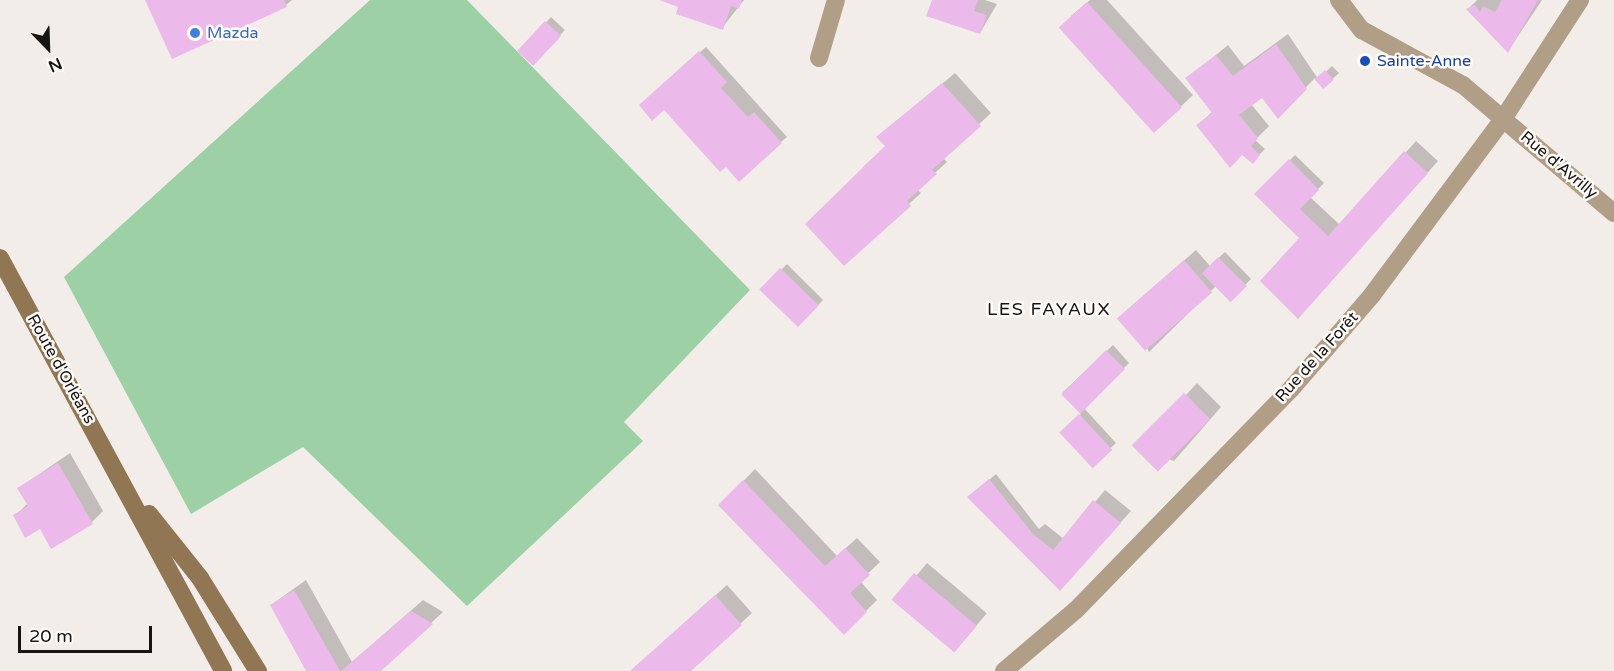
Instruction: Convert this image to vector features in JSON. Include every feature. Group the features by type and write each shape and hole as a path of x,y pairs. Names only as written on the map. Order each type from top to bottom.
{"main road":[{"name":"Route d'Orléans","path":"0,258 223,671"},
{"name":"Route d'Orléans","path":"121,480 200,578 258,671"}],"street":[{"path":"819,58 836,0"},
{"name":"Rue d'Avrilly","path":"1339,0 1362,30 1463,85 1614,213"},
{"name":"Rue de la Forêt","path":"1004,671 1076,610 1291,389 1372,295 1503,119 1580,0"}],"green space":[{"path":"370,0 467,0 750,290 624,422 643,441 467,606 303,447 191,514 64,277"}],"building":[{"name":"Mazda","path":"145,0 284,0 287,7 172,59"},
{"path":"659,0 742,0 739,9 731,6 723,30 676,14 678,7"},
{"path":"932,0 978,0 974,11 987,15 980,34 926,16"},
{"path":"1502,0 1538,0 1508,53 1466,9 1475,5 1480,12 1483,6 1495,12"},
{"path":"1087,2 1182,108 1154,133 1059,27"},
{"path":"545,21 561,36 533,66 517,51"},
{"path":"1276,44 1307,89 1278,119 1262,98 1239,115 1258,138 1251,146 1260,155 1253,164 1242,155 1230,168 1196,125 1212,113 1185,78 1216,55 1233,76"},
{"path":"699,51 727,82 721,88 748,117 754,112 782,143 739,182 726,167 720,172 664,110 652,121 639,105"},
{"path":"1325,70 1334,80 1323,89 1315,79"},
{"path":"942,83 981,126 932,170 937,174 907,201 911,206 844,266 805,224 885,146 876,137"},
{"path":"1404,151 1428,173 1298,319 1260,281 1299,238 1254,194 1289,159 1319,190 1300,209 1328,236"},
{"path":"1218,257 1247,286 1231,302 1202,273"},
{"path":"1184,260 1212,292 1145,351 1117,318"},
{"path":"780,268 819,306 798,327 759,290"},
{"path":"1106,350 1125,369 1081,414 1061,395"},
{"path":"1184,393 1210,419 1158,471 1132,445"},
{"path":"1079,414 1112,450 1093,468 1059,432"},
{"path":"58,463 93,524 51,549 40,529 25,538 13,515 28,506 17,488"},
{"path":"989,479 1033,534 1053,550 1093,500 1121,523 1060,591 967,497"},
{"path":"743,480 825,566 845,548 870,575 850,593 867,612 844,635 718,505"},
{"path":"914,573 977,626 954,653 892,600"},
{"path":"294,590 340,671 306,671 270,605"},
{"path":"715,595 742,625 691,671 630,671"},
{"path":"411,611 433,624 381,671 341,671"}],"place":[{"name":"Mazda","path":"195,33"},
{"name":"Sainte-Anne","path":"1365,61"}],"district":[{"name":"LES FAYAUX","path":"1049,309"}]}
